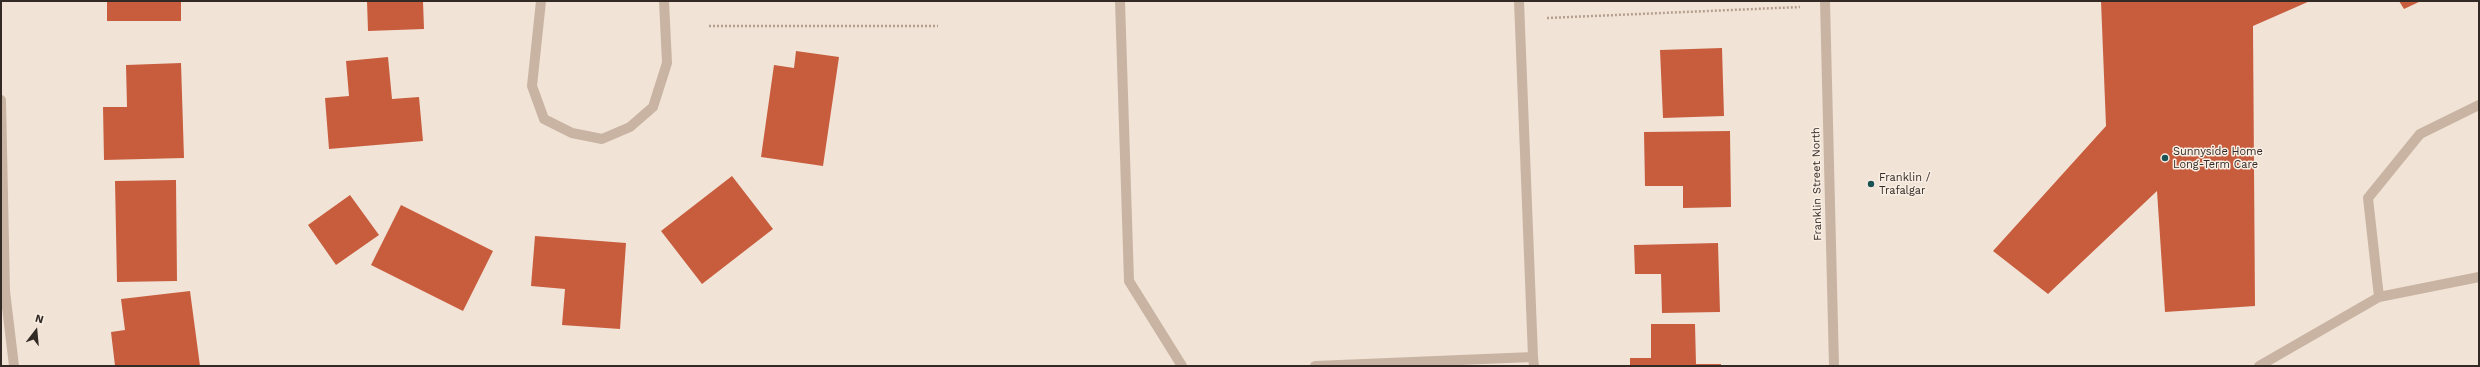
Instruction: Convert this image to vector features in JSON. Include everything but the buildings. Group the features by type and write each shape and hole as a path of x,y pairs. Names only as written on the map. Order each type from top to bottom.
{"street":[{"path":"541,1 532,86 544,119 572,133 602,139 630,127 653,107 667,63 664,1"},
{"path":"1120,1 1129,281 1182,366"},
{"path":"1315,366 1533,362 1519,1"},
{"name":"Franklin Street North","path":"1825,4 1834,366"},
{"path":"1,100 5,291 14,366"},
{"path":"2379,297 2368,198 2420,134 2479,105"},
{"path":"2259,366 2379,297 2479,277"}],"path":[{"path":"1544,19 1825,4"},
{"path":"710,26 938,26"}],"place":[{"name":"Sunnyside Home Long-Term Care","path":"2165,158"},
{"name":"Franklin / Trafalgar","path":"1871,184"}]}
